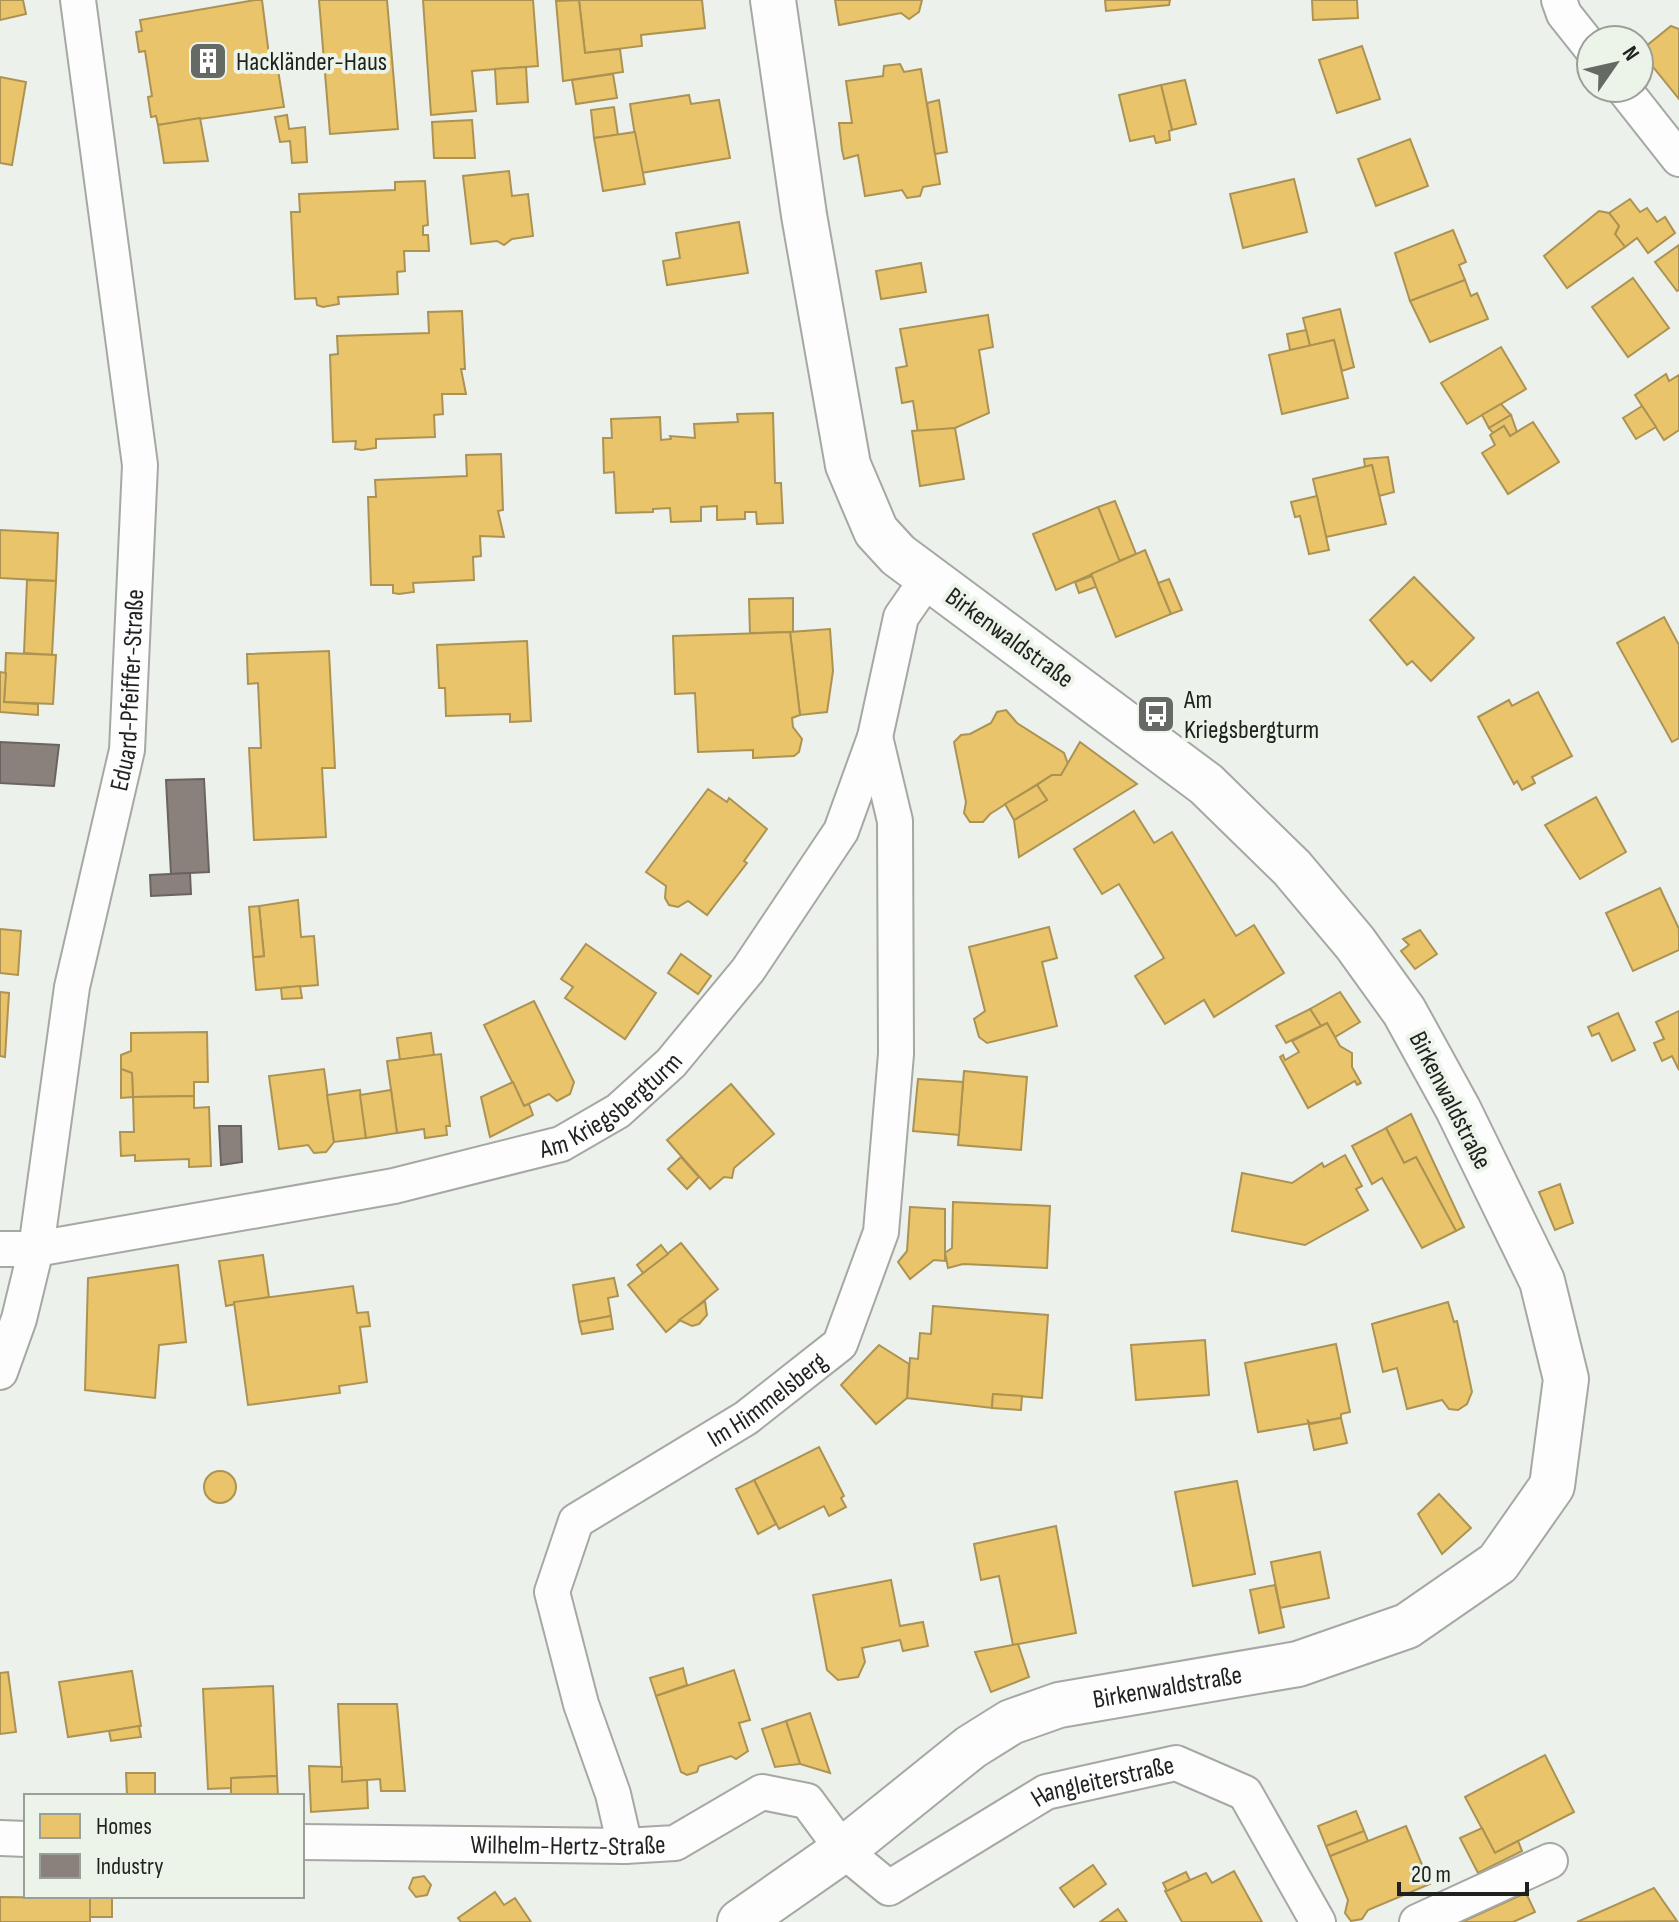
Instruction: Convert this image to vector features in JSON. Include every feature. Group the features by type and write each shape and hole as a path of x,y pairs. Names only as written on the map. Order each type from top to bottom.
{"street":[{"name":"Eduard-Pfeiffer-Straße","path":"0,1372 19,1319 36,1249 72,987 127,750 140,465 78,0"},
{"name":"Birkenwaldstraße","path":"740,1922 843,1850 971,1747 1011,1722 1059,1705 1298,1664 1407,1626 1498,1563 1552,1486 1566,1379 1542,1281 1458,1109 1404,1011 1355,943 1292,868 1206,784 1088,693 898,555 876,531 848,465 804,215 773,0"},
{"path":"1559,0 1564,14 1575,28"},
{"path":"1636,104 1679,159"},
{"name":"Am Kriegsbergturm","path":"0,1249 36,1249 394,1186 561,1144 618,1111 671,1063 748,970 841,831 875,737 901,617 928,578"},
{"name":"Im Himmelsberg","path":"625,1846 613,1794 581,1704 552,1592 576,1521 746,1418 840,1344 881,1232 896,1054 895,821 875,737"},
{"name":"Hangleiterstraße","path":"843,1850 889,1888 1046,1792 1176,1763 1245,1793 1318,1922"},
{"name":"Wilhelm-Hertz-Straße","path":"304,1842 625,1846 675,1843 762,1792 807,1801 843,1850"},
{"path":"0,1838 24,1839"},
{"path":"1417,1922 1550,1861"}],"building: Homes":[{"path":"0,0 23,0 26,14 0,20"},
{"name":"Hackländer-Haus","path":"262,0 271,71 278,70 284,107 158,125 156,116 151,117 148,97 152,96 145,51 139,52 136,32 142,31 140,20"},
{"path":"319,0 387,0 398,129 330,134"},
{"path":"423,0 533,0 538,66 472,71 476,111 431,115"},
{"path":"579,0 702,0 705,28 641,35 642,46 585,53"},
{"path":"579,0 585,53 620,49 623,72 563,81 556,1"},
{"path":"835,0 922,0 919,12 909,19 901,13 839,25"},
{"path":"1105,0 1170,0 1169,5 1106,11"},
{"path":"1312,0 1357,0 1358,18 1313,20"},
{"path":"1671,26 1679,29 1679,99 1655,69 1655,39"},
{"path":"1362,46 1380,99 1337,113 1319,60"},
{"path":"900,64 904,72 921,69 940,184 923,187 920,196 907,198 902,190 865,196 858,155 844,159 842,150 839,123 852,123 846,81 883,76 884,66"},
{"path":"526,67 528,102 497,104 495,69"},
{"path":"613,74 617,98 576,104 572,80"},
{"path":"0,77 26,82 12,165 0,163"},
{"path":"1185,80 1196,124 1172,130 1161,85"},
{"path":"1161,85 1172,130 1169,131 1170,140 1156,143 1154,136 1130,141 1119,95"},
{"path":"689,95 691,104 719,100 730,158 641,173 630,104"},
{"path":"939,100 947,152 935,154 927,103"},
{"path":"614,107 618,135 594,138 591,110"},
{"path":"287,115 289,129 305,127 307,162 292,163 290,141 280,142 275,117"},
{"path":"200,118 208,161 164,163 158,125"},
{"path":"472,120 475,158 434,158 432,122"},
{"path":"635,132 645,184 603,191 594,138"},
{"path":"1410,139 1428,186 1376,206 1358,159"},
{"path":"509,171 512,196 528,194 533,236 512,239 504,245 497,241 471,244 463,176"},
{"path":"1294,179 1307,232 1243,248 1230,194"},
{"path":"425,181 428,225 423,226 423,235 428,235 429,251 404,251 405,271 397,272 398,294 338,297 339,304 323,307 317,305 316,298 295,299 291,212 300,212 299,194 395,190 395,182"},
{"path":"1630,199 1640,212 1647,208 1657,222 1665,217 1675,233 1648,253 1637,238 1625,247 1615,234 1619,226 1609,213"},
{"path":"1599,211 1609,213 1619,226 1615,234 1625,247 1567,288 1544,256"},
{"path":"739,222 748,273 667,285 663,261 680,258 676,233"},
{"path":"1453,230 1466,262 1459,265 1465,280 1410,301 1395,253"},
{"path":"1679,245 1679,290 1677,291 1655,262"},
{"path":"921,263 926,292 881,299 876,271"},
{"path":"1633,278 1669,328 1628,357 1592,307"},
{"path":"1465,280 1471,296 1477,293 1488,319 1430,342 1410,301"},
{"path":"1340,309 1354,367 1342,371 1334,340 1310,346 1303,318"},
{"path":"462,311 465,369 461,369 466,394 442,394 443,414 434,415 435,437 376,439 376,448 362,450 355,449 356,441 333,442 330,355 338,354 337,336 429,333 428,312"},
{"path":"988,315 993,347 979,350 989,413 955,428 918,433 913,401 902,403 896,368 907,366 900,329"},
{"path":"1306,330 1310,346 1290,350 1287,334"},
{"path":"1334,340 1348,398 1282,414 1269,355"},
{"path":"1501,347 1526,389 1467,424 1441,383"},
{"path":"1666,374 1669,381 1679,375 1679,430 1664,440 1635,395"},
{"path":"1501,404 1511,415 1489,428 1482,415"},
{"path":"1642,406 1656,427 1636,439 1623,418"},
{"path":"773,413 775,483 781,483 783,523 757,524 756,512 745,512 745,519 717,520 717,506 701,507 701,521 671,522 670,508 653,509 653,512 616,513 614,472 604,473 603,438 612,438 611,419 660,417 661,440 671,439 670,436 695,438 694,424 738,422 737,414"},
{"path":"1511,415 1517,432 1510,436 1504,426 1493,433 1489,428"},
{"path":"1533,422 1559,462 1508,494 1482,453 1495,445 1490,435 1504,426 1510,436"},
{"path":"955,428 964,479 920,486 912,431"},
{"path":"501,454 503,510 498,511 504,537 480,536 481,556 473,557 474,580 413,583 414,592 399,594 393,593 393,585 371,585 368,497 376,497 375,480 467,476 466,455"},
{"path":"1388,457 1394,492 1379,496 1372,465 1365,467 1364,459"},
{"path":"1372,465 1386,524 1326,537 1313,479"},
{"path":"1317,496 1329,550 1309,554 1300,516 1295,517 1291,502"},
{"path":"1115,501 1136,554 1119,561 1098,507"},
{"path":"1098,507 1120,562 1056,590 1033,534"},
{"path":"0,530 58,533 56,581 0,578"},
{"path":"1145,550 1171,614 1116,637 1091,574"},
{"path":"1092,576 1096,587 1079,593 1075,582"},
{"path":"1414,577 1474,638 1431,681 1412,661 1407,665 1370,620"},
{"path":"1169,579 1182,610 1171,614 1158,583"},
{"path":"27,580 56,581 52,655 24,653"},
{"path":"793,598 793,632 750,633 749,599"},
{"path":"1664,617 1679,645 1679,738 1672,742 1617,643"},
{"path":"830,629 833,671 827,712 800,715 790,632"},
{"path":"790,632 800,715 792,718 793,727 802,739 799,752 794,756 753,758 753,750 698,752 695,693 675,694 673,636"},
{"path":"527,641 531,721 510,722 510,714 446,716 445,688 439,688 437,645"},
{"path":"329,651 335,768 322,768 326,837 254,840 249,748 261,748 258,683 248,684 247,654"},
{"path":"6,653 56,655 53,704 4,702"},
{"path":"0,672 6,673 4,702 38,704 38,715 0,712"},
{"path":"1538,692 1572,756 1532,777 1535,783 1522,790 1517,781 1514,784 1478,717 1509,700 1512,706"},
{"path":"1006,710 1017,723 1064,753 1068,764 1061,775 1052,775 990,814 983,822 970,822 964,813 966,802 954,742 961,735 970,734 991,723 997,712"},
{"path":"1080,742 1137,784 1019,857 1014,820 1047,800 1037,785 1052,775 1061,775"},
{"path":"1037,785 1047,800 1014,820 1005,804"},
{"path":"708,789 727,802 729,798 767,829 744,861 747,863 707,915 688,901 678,907 669,905 665,898 666,886 646,872"},
{"path":"1596,797 1626,852 1580,879 1545,825"},
{"path":"1134,811 1154,843 1172,832 1236,936 1254,925 1284,973 1214,1017 1204,1000 1165,1024 1135,976 1164,958 1119,884 1102,894 1074,849"},
{"path":"1660,888 1679,929 1679,950 1633,971 1606,913"},
{"path":"298,900 301,937 314,936 318,985 256,990 253,957 264,956 259,906"},
{"path":"259,906 264,956 253,957 249,907"},
{"path":"1049,927 1057,958 1042,962 1057,1026 987,1043 979,1037 974,1019 985,1011 969,947"},
{"path":"0,929 21,931 18,975 0,973"},
{"path":"1420,930 1437,954 1415,969 1401,951 1409,945 1403,939"},
{"path":"586,944 656,993 625,1039 565,998 573,987 561,979"},
{"path":"681,954 711,976 698,994 668,973"},
{"path":"300,986 302,998 282,999 281,988"},
{"path":"0,992 9,993 5,1057 0,1056"},
{"path":"1340,992 1360,1022 1335,1037 1327,1023 1321,1026 1310,1009"},
{"path":"534,1001 574,1082 570,1094 557,1101 549,1094 524,1106 484,1025"},
{"path":"1310,1009 1321,1026 1286,1043 1276,1026"},
{"path":"1679,1011 1679,1070 1672,1056 1662,1061 1654,1043 1664,1039 1656,1022"},
{"path":"1618,1013 1635,1050 1612,1061 1599,1033 1592,1036 1588,1027"},
{"path":"1327,1023 1340,1046 1352,1053 1352,1067 1361,1083 1357,1085 1355,1081 1308,1108 1280,1057 1283,1055 1285,1060 1299,1052 1292,1041"},
{"path":"207,1032 208,1082 194,1082 194,1096 133,1097 132,1073 121,1069 121,1055 131,1051 131,1033"},
{"path":"431,1033 434,1055 400,1060 397,1038"},
{"path":"441,1054 450,1126 446,1126 447,1135 425,1138 424,1129 397,1133 387,1061"},
{"path":"121,1069 132,1073 133,1097 121,1098"},
{"path":"324,1069 334,1142 326,1152 314,1153 308,1145 279,1149 269,1076"},
{"path":"964,1071 1027,1077 1021,1150 958,1145"},
{"path":"918,1079 963,1082 959,1135 913,1131"},
{"path":"513,1082 524,1106 529,1104 533,1115 490,1137 481,1097"},
{"path":"731,1084 774,1134 734,1168 732,1178 724,1177 710,1189 667,1140"},
{"path":"360,1090 366,1138 334,1142 327,1095"},
{"path":"391,1090 397,1133 366,1138 360,1095"},
{"path":"194,1096 194,1108 209,1107 211,1166 189,1167 189,1159 135,1161 135,1155 121,1156 120,1132 134,1132 133,1097"},
{"path":"1411,1114 1464,1227 1456,1231 1416,1157 1404,1163 1386,1128"},
{"path":"1386,1128 1404,1163 1416,1157 1456,1231 1422,1248 1382,1178 1372,1184 1352,1146"},
{"path":"1345,1155 1362,1186 1356,1189 1368,1210 1305,1245 1232,1231 1242,1173 1292,1183 1322,1163 1324,1167"},
{"path":"681,1157 699,1177 687,1189 668,1169"},
{"path":"1560,1184 1573,1223 1555,1230 1539,1192"},
{"path":"953,1202 1050,1206 1047,1268 963,1264 948,1268 945,1253 952,1248"},
{"path":"910,1207 945,1209 945,1261 934,1260 910,1279 898,1262 907,1251"},
{"path":"681,1243 718,1289 666,1332 628,1285"},
{"path":"661,1245 668,1254 643,1273 637,1265"},
{"path":"263,1255 269,1297 226,1306 219,1261"},
{"path":"178,1265 186,1342 159,1345 155,1398 85,1390 88,1278"},
{"path":"614,1278 618,1296 608,1298 611,1316 579,1322 573,1285"},
{"path":"353,1286 357,1313 368,1312 370,1326 360,1327 367,1382 339,1386 340,1393 248,1405 234,1302"},
{"path":"705,1301 707,1315 699,1324 692,1326 679,1320"},
{"path":"1448,1302 1454,1322 1457,1321 1472,1392 1467,1404 1458,1410 1449,1409 1442,1400 1407,1409 1397,1368 1383,1372 1372,1324"},
{"path":"933,1306 1048,1315 1042,1398 993,1394 992,1408 907,1398 910,1358 918,1359 920,1333 931,1334"},
{"path":"611,1316 613,1329 582,1334 579,1322"},
{"path":"1205,1340 1209,1395 1136,1400 1131,1345"},
{"path":"1336,1344 1350,1412 1341,1414 1341,1418 1258,1432 1245,1363"},
{"path":"879,1345 909,1364 907,1398 876,1424 841,1385"},
{"path":"993,1394 1022,1396 1021,1410 992,1408"},
{"path":"1341,1418 1347,1443 1314,1450 1308,1421 1311,1424"},
{"path":"819,1447 844,1496 841,1498 846,1507 829,1516 824,1506 779,1529 754,1480"},
{"path":"220,1471 231,1476 236,1487 231,1498 220,1503 209,1498 204,1487 209,1476"},
{"path":"754,1480 776,1524 758,1534 736,1489"},
{"path":"1237,1481 1255,1574 1193,1586 1175,1492"},
{"path":"1439,1494 1471,1528 1442,1554 1418,1514"},
{"path":"1056,1526 1076,1633 1013,1645 999,1576 981,1580 974,1544"},
{"path":"1320,1552 1329,1598 1280,1608 1271,1562"},
{"path":"891,1580 900,1626 923,1622 928,1646 903,1651 900,1640 862,1648 865,1662 858,1677 838,1680 827,1670 813,1595"},
{"path":"1275,1585 1284,1627 1259,1633 1250,1590"},
{"path":"1018,1644 1029,1677 991,1692 975,1652"},
{"path":"683,1668 687,1685 656,1696 650,1678"},
{"path":"734,1670 750,1720 739,1723 748,1751 736,1759 731,1756 699,1766 697,1772 687,1775 681,1772 656,1696"},
{"path":"132,1671 141,1726 68,1737 59,1682"},
{"path":"8,1672 16,1732 0,1734 0,1673"},
{"path":"273,1686 277,1776 231,1778 231,1788 208,1789 203,1689"},
{"path":"338,1704 397,1704 405,1791 381,1791 380,1779 342,1782"},
{"path":"810,1713 830,1773 800,1764 786,1721"},
{"path":"786,1721 800,1764 775,1767 762,1729"},
{"path":"139,1726 141,1737 111,1741 109,1731"},
{"path":"1545,1755 1574,1812 1495,1853 1465,1797"},
{"path":"309,1766 342,1767 342,1782 367,1780 368,1808 311,1812"},
{"path":"126,1773 155,1773 155,1794 127,1794"},
{"path":"277,1776 278,1794 231,1794 231,1778"},
{"path":"1356,1811 1364,1831 1326,1846 1318,1826"},
{"path":"1406,1826 1430,1884 1368,1910 1362,1919 1351,1921 1345,1913 1348,1900 1330,1856"},
{"path":"1482,1828 1495,1853 1518,1841 1522,1851 1478,1873 1460,1838"},
{"path":"1364,1831 1368,1841 1330,1856 1326,1846"},
{"path":"1093,1865 1106,1884 1074,1907 1060,1888"},
{"path":"1234,1871 1262,1922 1182,1922 1165,1891 1206,1873 1212,1883"},
{"path":"1186,1872 1190,1880 1167,1891 1163,1883"},
{"path":"424,1876 431,1885 427,1895 416,1897 409,1888 413,1878"},
{"path":"1654,1888 1677,1921 1577,1922"},
{"path":"495,1892 504,1905 515,1898 531,1922 461,1922 458,1918"},
{"path":"1526,1893 1535,1912 1513,1922 1462,1922"},
{"path":"0,1897 90,1898 90,1922 0,1922"},
{"path":"90,1898 112,1898 112,1917 90,1917"},
{"path":"1118,1909 1127,1922 1100,1922"}],"building: Industry":[{"path":"0,742 59,745 54,786 0,783"},
{"path":"204,779 209,872 171,874 166,780"},
{"path":"190,873 191,894 151,896 150,875"},
{"path":"219,1126 241,1126 242,1162 221,1165"}],"place":[{"name":"Hackländer-Haus","path":"208,61"},
{"name":"Am Kriegsbergturm","path":"1156,714"}]}
